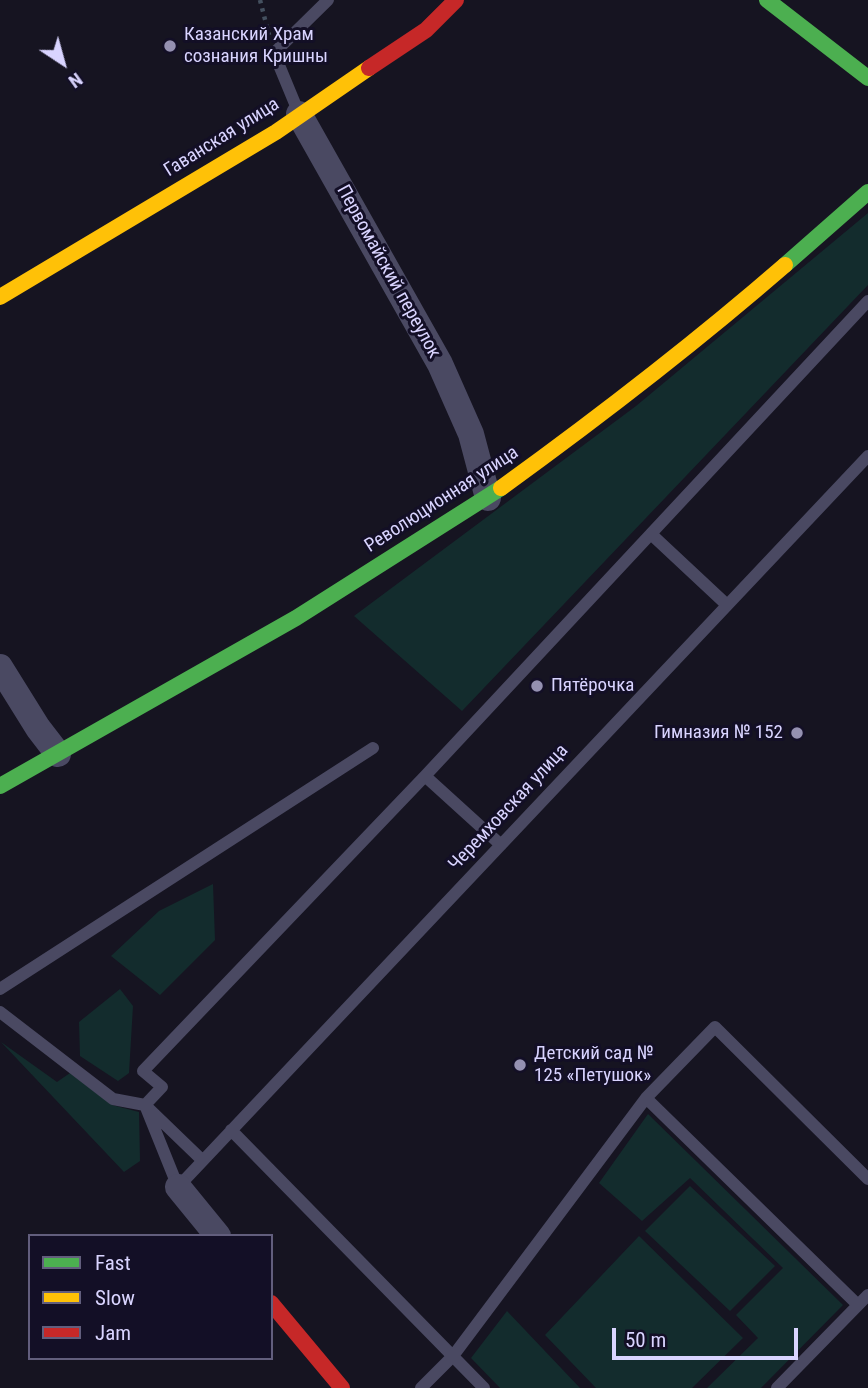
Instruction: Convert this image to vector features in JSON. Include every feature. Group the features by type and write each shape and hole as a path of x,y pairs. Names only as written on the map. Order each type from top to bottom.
{"street":[{"name":"Гаванская улица","path":"0,297 276,132 414,38 435,22 456,0"},
{"path":"767,0 868,78"},
{"name":"Первомайский переулок","path":"299,114 440,364 471,435 488,498"},
{"name":"Революционная улица","path":"0,786 296,618 488,498 594,421 716,325 868,192"},
{"path":"0,667 38,729 58,754"},
{"path":"178,1186 216,1234"},
{"path":"273,1306 331,1385"}],"lane":[{"path":"274,53 328,0"},
{"name":"Первомайский переулок","path":"274,53 299,114"},
{"path":"145,1105 162,1087 143,1070 425,776 868,301"},
{"name":"Черемховская улица","path":"178,1186 868,457"},
{"path":"651,534 727,606"},
{"path":"0,989 373,748"},
{"path":"425,776 501,845"},
{"path":"0,1012 113,1099 145,1105 202,1160"},
{"path":"421,1388 453,1356 646,1098 715,1027 868,1179"},
{"path":"646,1098 863,1300 777,1388"},
{"path":"145,1105 178,1186"},
{"path":"231,1130 484,1388"}],"path":[{"path":"260,0 274,53"}],"green space":[{"path":"868,213 868,285 462,711 354,616 636,406"},
{"path":"213,884 215,940 160,995 111,956 159,911"},
{"path":"120,989 133,1006 129,1073 118,1081 80,1056 79,1022"},
{"path":"1,1042 57,1082 70,1073 112,1105 139,1112 140,1161 124,1172"},
{"path":"648,1114 843,1305 761,1388 707,1388 758,1338 736,1315 783,1268 690,1178 642,1221 599,1183"},
{"path":"690,1186 775,1266 730,1311 645,1231"},
{"path":"639,1236 743,1338 692,1388 596,1388 545,1335"},
{"path":"507,1311 580,1388 500,1388 471,1358"}],"traffic: fast":[{"path":"767,0 868,78"},
{"path":"785,265 868,192"},
{"path":"0,786 296,618 501,488"}],"traffic: slow":[{"path":"0,297 276,132 369,68"},
{"path":"501,488 646,380 785,265"}],"traffic: jam":[{"path":"369,68 426,30 456,0"},
{"path":"273,1305 342,1388"}],"place":[{"name":"Казанский Храм сознания Кришны","path":"170,46"},
{"name":"Пятёрочка","path":"537,686"},
{"name":"Гимназия № 152","path":"797,733"},
{"name":"Детский сад № 125 «Петушок»","path":"520,1065"}]}
